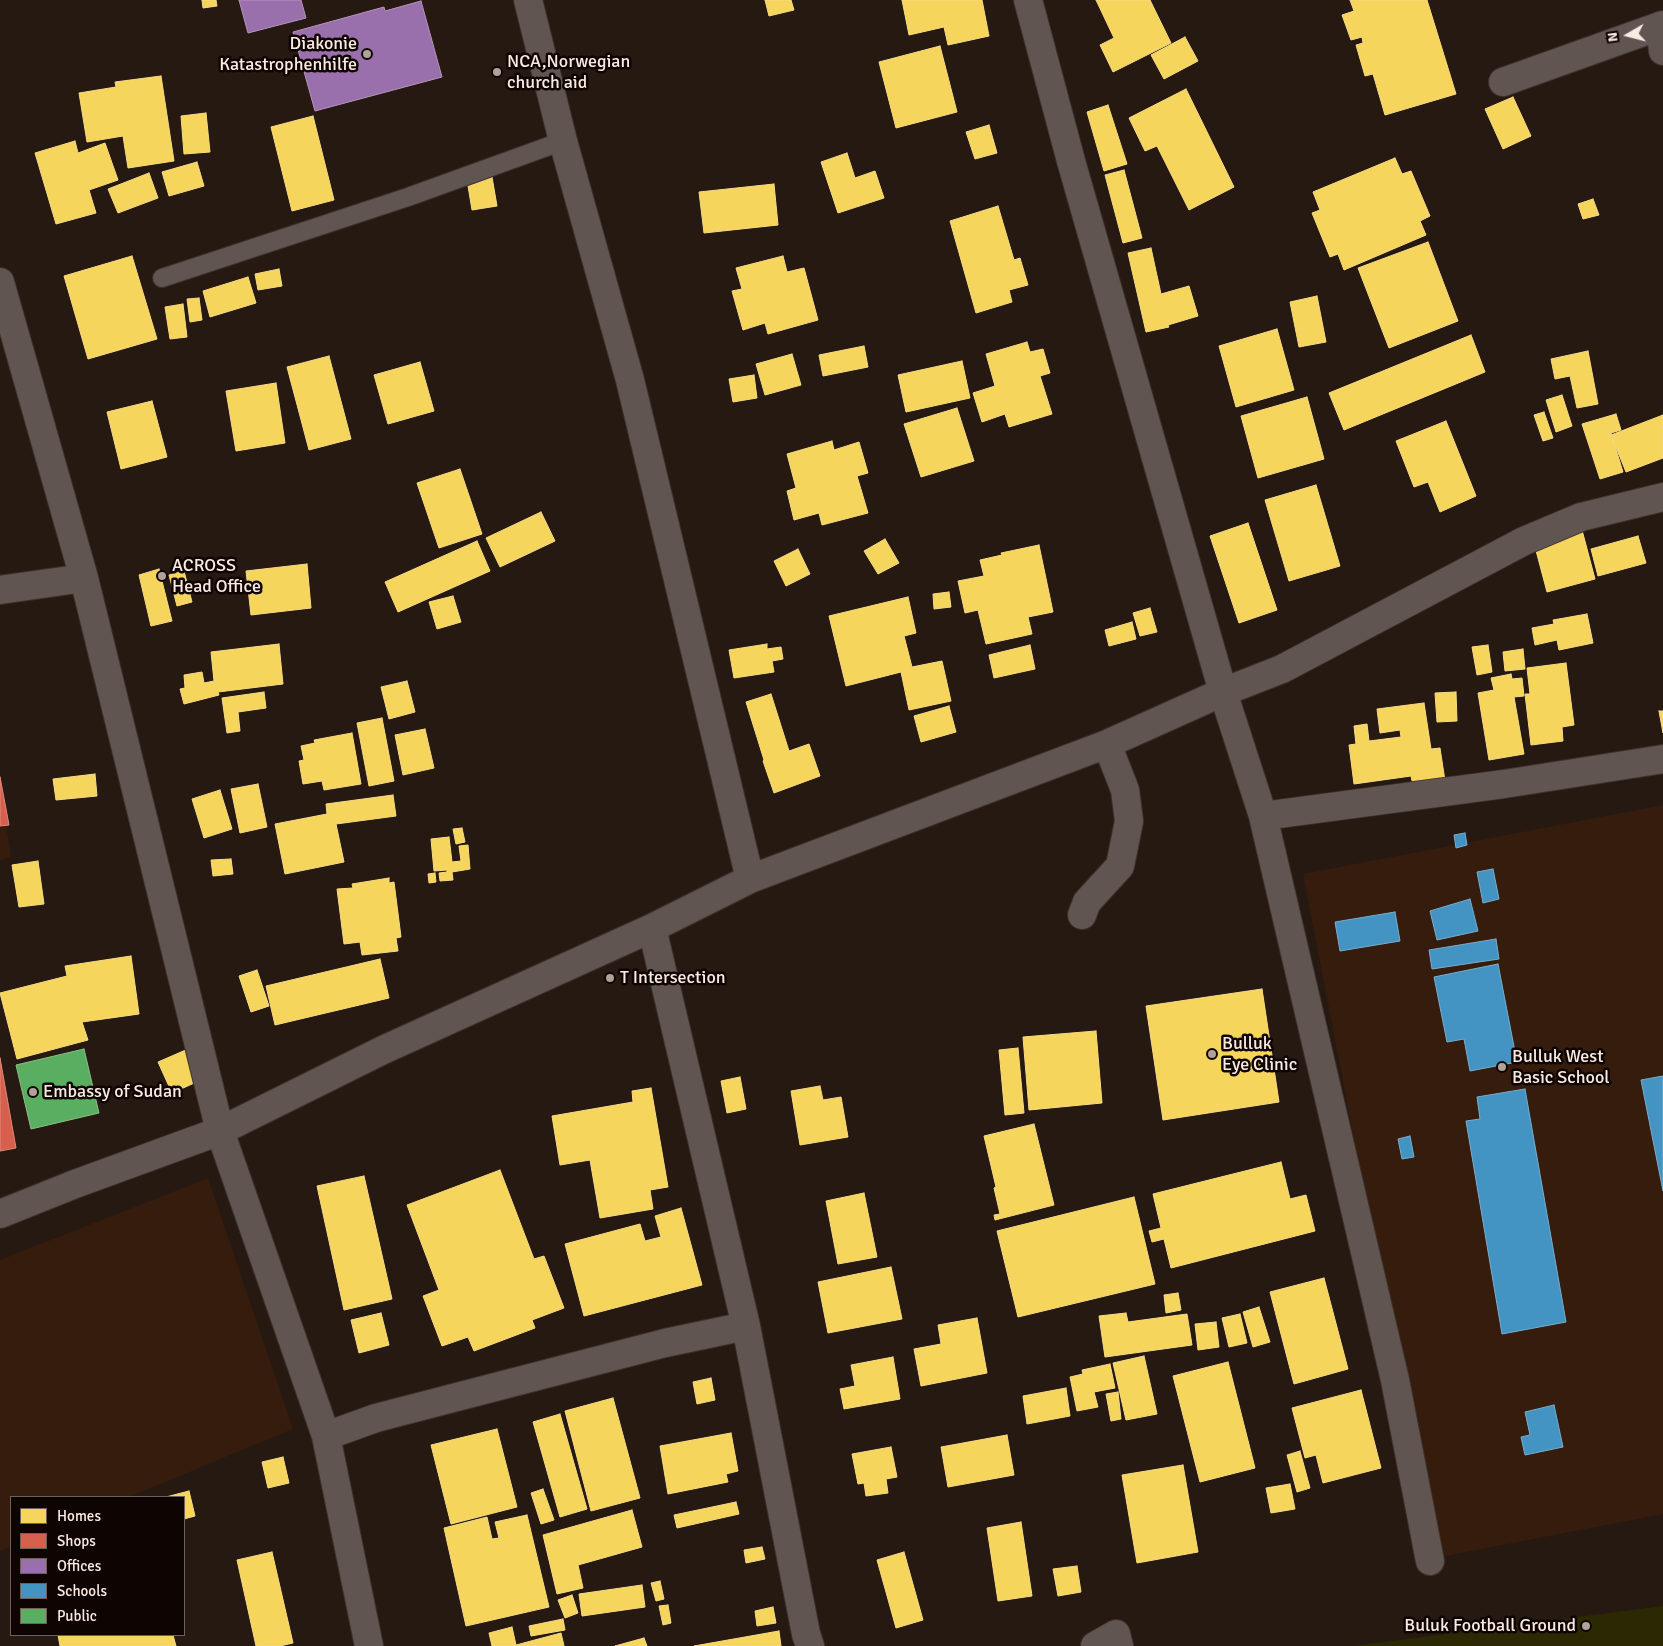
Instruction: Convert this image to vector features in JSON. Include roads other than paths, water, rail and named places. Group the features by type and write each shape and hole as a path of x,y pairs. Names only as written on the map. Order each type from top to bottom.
{"street":[{"path":"528,0 563,140 630,380 750,879"},
{"path":"1028,0 1074,170 1223,692 1263,816 1395,1380 1430,1561"},
{"path":"1503,82 1662,34"},
{"path":"0,282 84,578 220,1131 326,1436 369,1646"},
{"path":"0,1214 75,1184 220,1131 383,1050 652,928 750,879 1106,744 1223,692 1282,670 1524,541 1581,517 1663,497"},
{"path":"0,590 84,578"},
{"path":"1082,915 1087,902 1120,866 1129,821 1125,790 1106,744"},
{"path":"1263,816 1504,784 1663,759"},
{"path":"652,928 746,1326 813,1642"},
{"path":"326,1436 385,1416 665,1344 746,1326"},
{"path":"1095,1646 1116,1634 1119,1646"}],"lane":[{"path":"162,278 408,197 563,140"}],"place":[{"name":"Diakonie Katastrophenhilfe","path":"367,54"},
{"name":"NCA,Norwegian church aid","path":"497,72"},
{"name":"ACROSS Head Office","path":"162,576"},
{"name":"T Intersection","path":"610,978"},
{"name":"Bulluk Eye Clinic","path":"1212,1054"},
{"name":"Bulluk West Basic School","path":"1502,1067"},
{"name":"Embassy of Sudan","path":"33,1092"},
{"name":"Buluk Football Ground","path":"1586,1626"}]}
